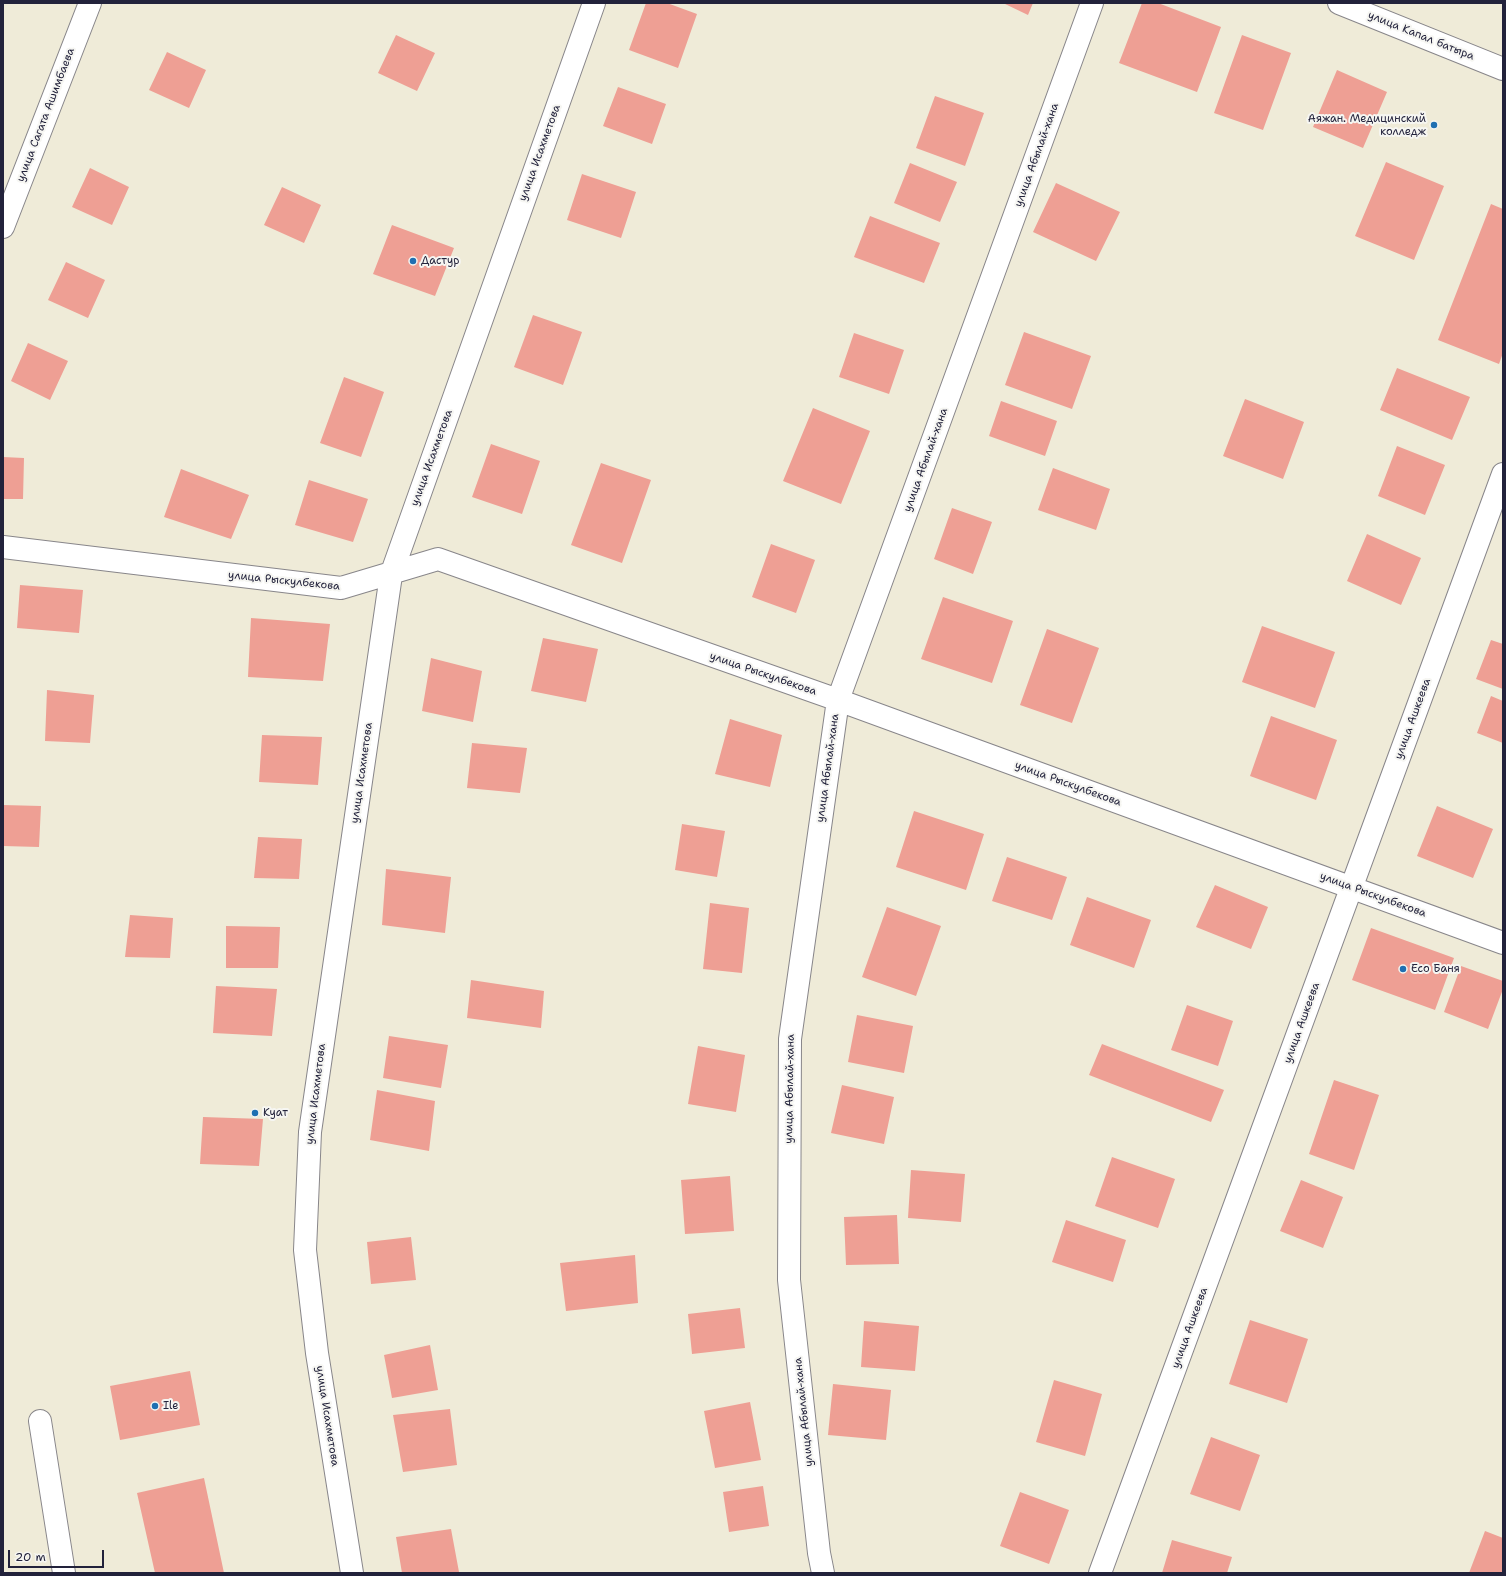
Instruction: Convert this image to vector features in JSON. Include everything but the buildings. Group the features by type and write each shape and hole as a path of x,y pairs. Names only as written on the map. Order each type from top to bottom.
{"street":[{"name":"улица Сагата Ашимбаева","path":"3,227 90,3"},
{"name":"улица Исахметова","path":"352,1573 317,1352 305,1250 310,1132 390,575 594,3"},
{"name":"улица Абылай-хана","path":"823,1573 819,1553 789,1280 790,1040 838,700 1092,3"},
{"name":"улица Капал батыра","path":"1339,3 1503,69"},
{"name":"улица Ашкеева","path":"1100,1573 1503,474"},
{"name":"улица Рыскулбекова","path":"3,547 341,588 390,575 438,559 838,700 1503,943"},
{"path":"40,1421 64,1573"}],"place":[{"name":"Аяжан. Медицинский колледж","path":"1434,125"},
{"name":"Дастур","path":"413,261"},
{"name":"Eco Баня","path":"1403,969"},
{"name":"Куат","path":"255,1113"},
{"name":"Ile","path":"155,1406"}]}
